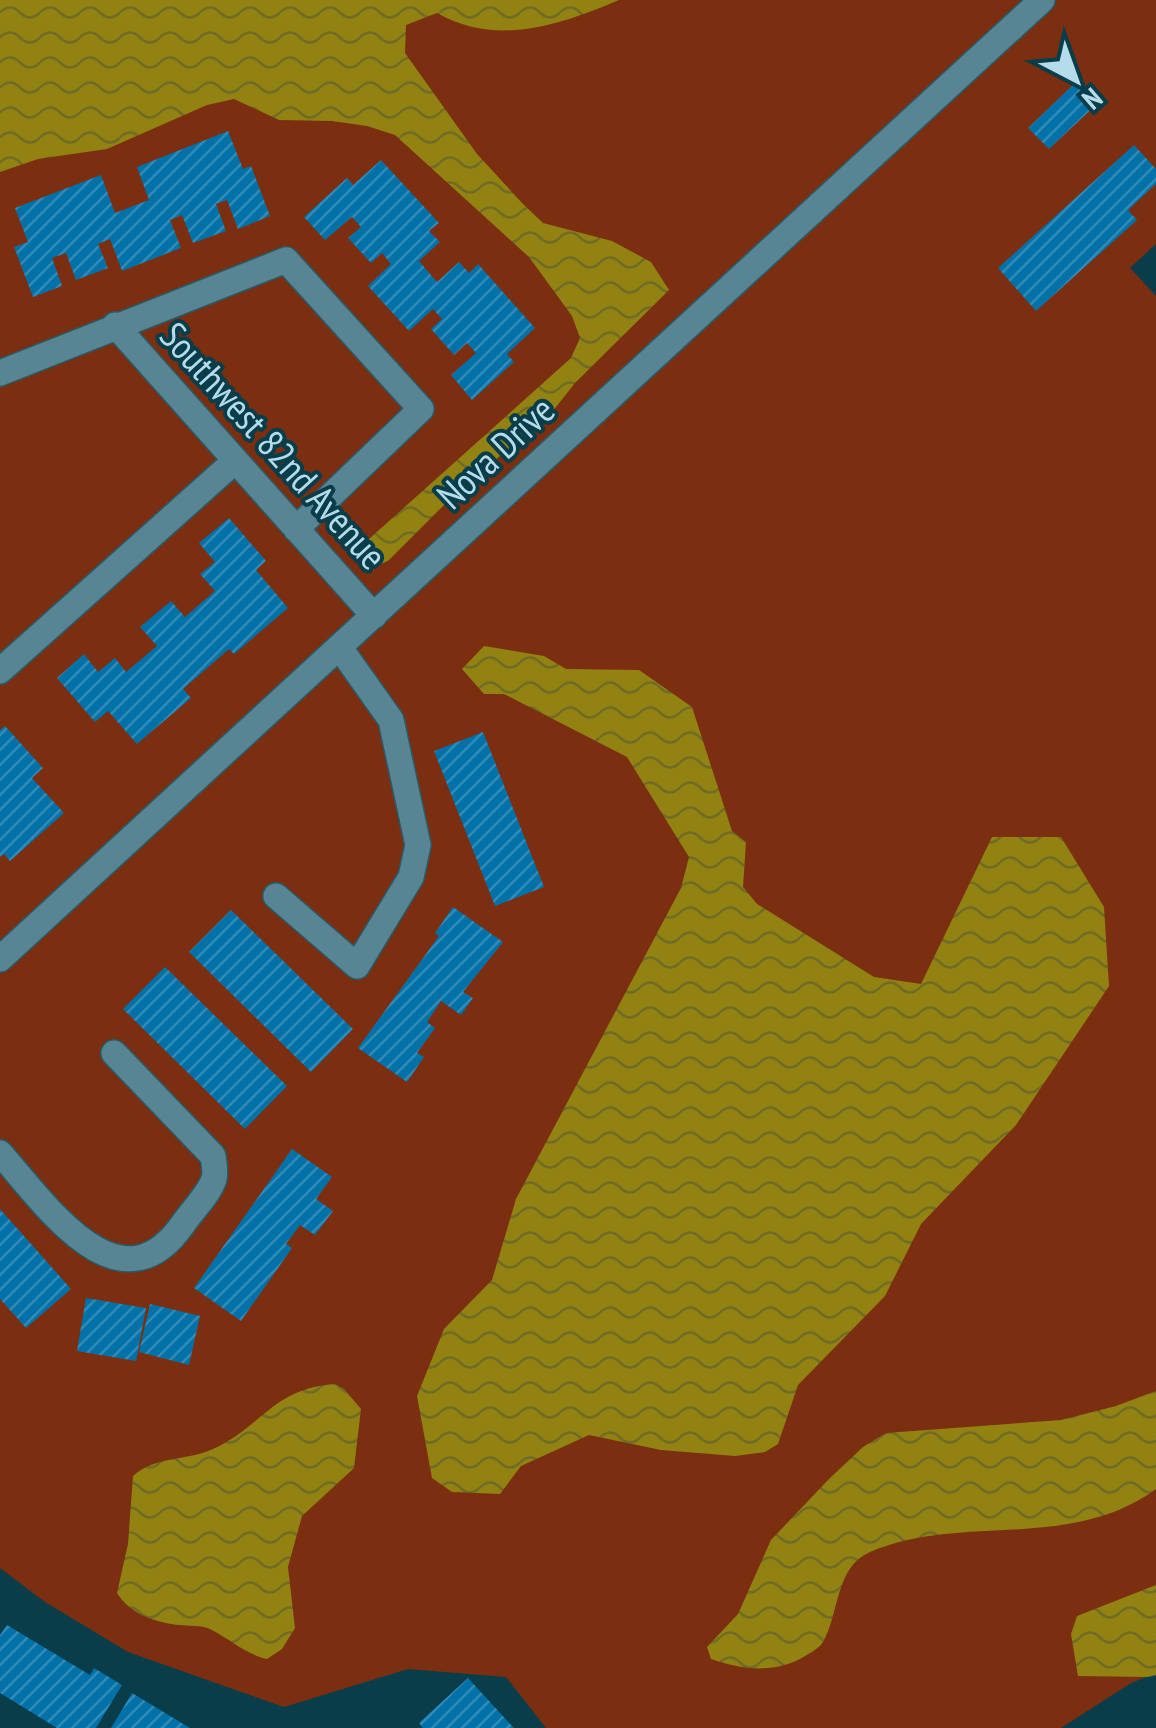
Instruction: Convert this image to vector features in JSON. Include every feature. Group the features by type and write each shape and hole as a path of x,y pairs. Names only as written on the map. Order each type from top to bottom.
{"street":[{"name":"Nova Drive","path":"0,959 1042,0"},
{"path":"0,373 286,260 422,410 296,529"},
{"name":"Southwest 82nd Avenue","path":"115,325 374,616"},
{"path":"0,671 235,461"},
{"path":"276,896 357,966 411,877 418,845 391,720 340,648"},
{"path":"0,1153 78,1240 104,1255 142,1259 172,1240 214,1178 213,1156 114,1053"}],"shaded area":[{"path":"0,0 1156,0 1156,244 1130,268 1156,296 1156,1673 1131,1683 1061,1728 546,1728 506,1677 408,1669 284,1707 128,1652 45,1602 0,1568"}],"water":[{"path":"0,0 619,0 528,29 482,29 437,13 406,25 405,53 477,154 543,223 612,241 651,262 669,290 575,383 556,407 446,503 389,560 378,566 371,563 366,548 369,539 571,358 580,338 572,316 529,257 395,135 367,126 279,120 234,99 207,105 107,149 38,159 0,172"},
{"path":"484,646 544,656 566,669 639,670 692,707 732,831 746,842 743,887 757,904 874,977 921,984 992,837 1061,837 1104,907 1109,986 1016,1125 921,1224 885,1296 798,1385 778,1444 765,1452 735,1456 661,1450 589,1435 521,1466 500,1494 452,1492 432,1478 417,1396 444,1329 492,1280 516,1199 681,888 689,857 627,757 504,694 484,694 462,669"},
{"path":"335,1384 361,1409 354,1468 302,1516 288,1567 295,1628 282,1649 267,1659 259,1657 210,1629 161,1622 129,1606 117,1593 128,1544 133,1476 151,1465 213,1449 297,1393"},
{"path":"1156,1391 1156,1489 1123,1508 1088,1520 941,1535 870,1552 850,1568 823,1642 813,1651 794,1662 771,1668 747,1668 711,1659 707,1647 738,1614 771,1540 863,1447 886,1433 1061,1420"},
{"path":"1156,1585 1156,1675 1078,1676 1071,1634 1077,1616"}],"building":[{"path":"1078,80 1099,102 1049,149 1028,128"},
{"path":"228,131 243,169 251,166 270,216 238,229 227,200 216,204 226,231 193,243 182,215 170,220 181,248 122,271 110,239 98,244 108,268 76,280 66,253 52,258 62,286 33,297 14,247 28,242 15,208 101,175 115,213 149,200 137,167"},
{"path":"1134,145 1156,169 1156,184 1128,210 1137,220 1036,311 998,268"},
{"path":"381,160 439,223 429,231 440,242 419,261 437,282 459,262 469,273 478,264 535,328 507,354 514,362 472,400 451,375 476,353 467,343 454,355 431,329 442,319 433,309 409,331 368,286 391,264 382,253 371,263 348,238 361,227 352,217 325,240 304,217 347,178 353,185"},
{"path":"229,518 266,561 256,570 288,608 234,654 229,649 183,689 191,698 137,744 108,711 95,722 57,678 84,654 98,672 115,658 126,672 157,646 140,627 171,601 185,617 215,591 200,574 215,562 199,543"},
{"path":"5,726 43,768 32,778 64,813 10,861 4,854 0,857 0,730"},
{"path":"483,732 544,887 495,906 434,751"},
{"path":"453,907 503,942 463,992 473,998 461,1015 441,1001 427,1022 435,1028 417,1053 424,1057 407,1082 358,1048 439,936 435,933"},
{"path":"231,910 353,1029 311,1072 189,952"},
{"path":"165,967 287,1086 245,1129 123,1009"},
{"path":"292,1149 332,1177 316,1199 333,1211 315,1235 300,1225 286,1244 292,1248 241,1321 194,1288"},
{"path":"0,1209 71,1289 26,1328 0,1299"},
{"path":"86,1298 146,1308 136,1361 77,1351"},
{"path":"150,1304 200,1316 189,1365 139,1352"},
{"path":"7,1625 90,1675 94,1668 122,1685 96,1728 57,1728 0,1693 0,1635"},
{"path":"468,1678 514,1728 423,1728 419,1723"},
{"path":"132,1693 190,1728 111,1728"}]}
